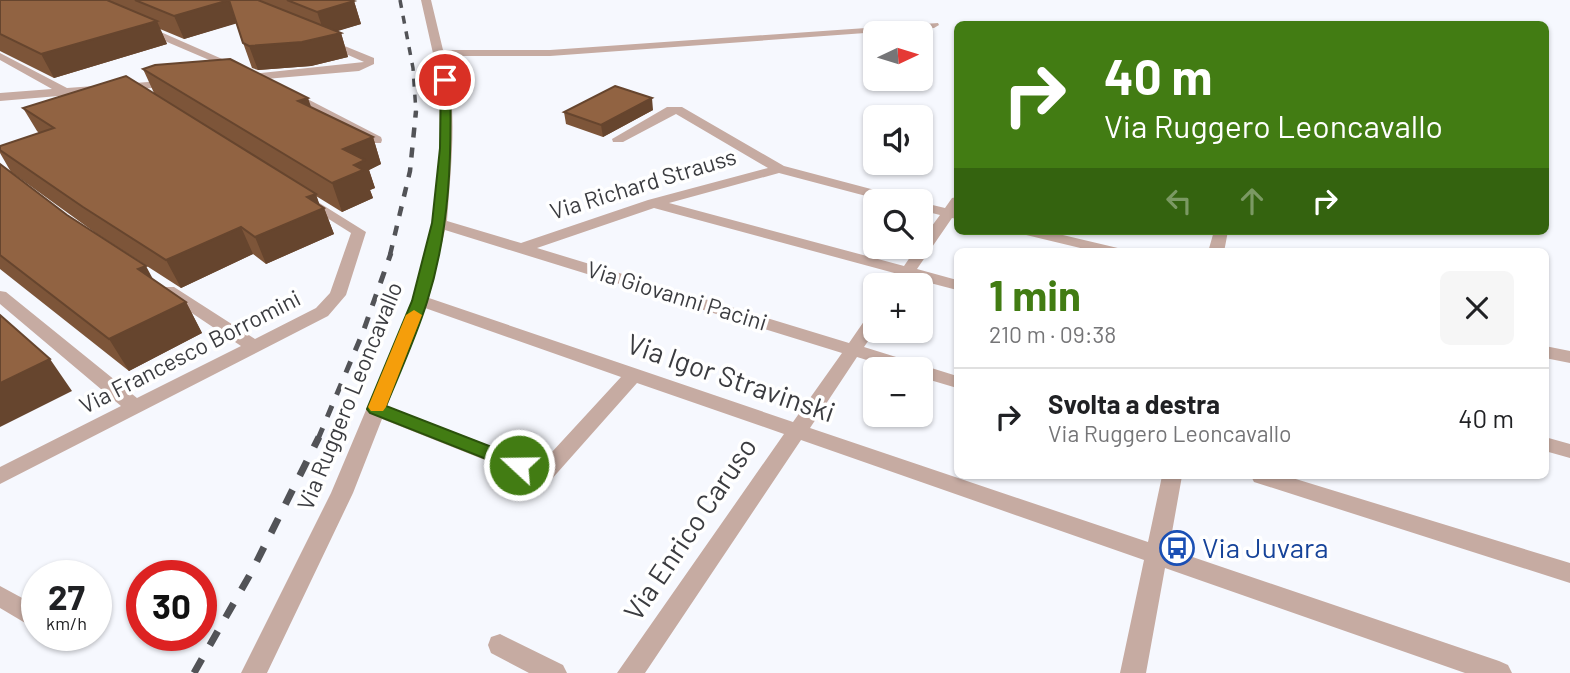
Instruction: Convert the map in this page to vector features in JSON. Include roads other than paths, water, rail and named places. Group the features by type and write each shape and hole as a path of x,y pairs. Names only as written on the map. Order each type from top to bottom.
{"street":[{"name":"Via Ruggero Leoncavallo","path":"254,673 342,493 420,301 439,223 446,148 445,80 426,0"},
{"path":"125,20 258,77 376,139"},
{"path":"437,53 551,53 934,25"},
{"path":"233,79 359,68 369,64 370,60 309,35"},
{"path":"0,56 65,92"},
{"path":"0,97 182,83"},
{"path":"131,86 154,101"},
{"name":"Via Richard Strauss","path":"618,139 671,110 678,110 779,169 863,191"},
{"name":"Via Richard Strauss","path":"522,248 653,203 779,169"},
{"name":"Via Francesco Borromini","path":"0,476 322,312 338,295 359,232 290,188"},
{"path":"653,203 882,273"},
{"path":"933,207 954,209"},
{"path":"906,273 954,209"},
{"name":"Via Giovanni Pacini","path":"439,223 875,357"},
{"path":"1044,235 1101,248"},
{"path":"149,277 253,346"},
{"path":"933,282 954,285"},
{"path":"0,296 135,407"},
{"name":"Via Igor Stravinski","path":"420,301 1156,557 1499,673"},
{"name":"Via Enrico Caruso","path":"630,673 863,335"},
{"path":"1549,353 1570,357"},
{"path":"376,409 542,475 634,375"},
{"path":"933,375 954,381"},
{"path":"1549,445 1570,451"},
{"path":"1133,673 1171,479"},
{"path":"1271,479 1570,573"},
{"path":"0,596 21,609"},
{"path":"500,645 554,673"}],"railway":[{"path":"400,0 413,68 416,111"},
{"path":"390,255 410,171 416,111"},
{"path":"318,439 363,332 391,253"},
{"path":"194,673 252,571 318,439"}],"place":[{"name":"Via Juvara","path":"1177,548"}]}
